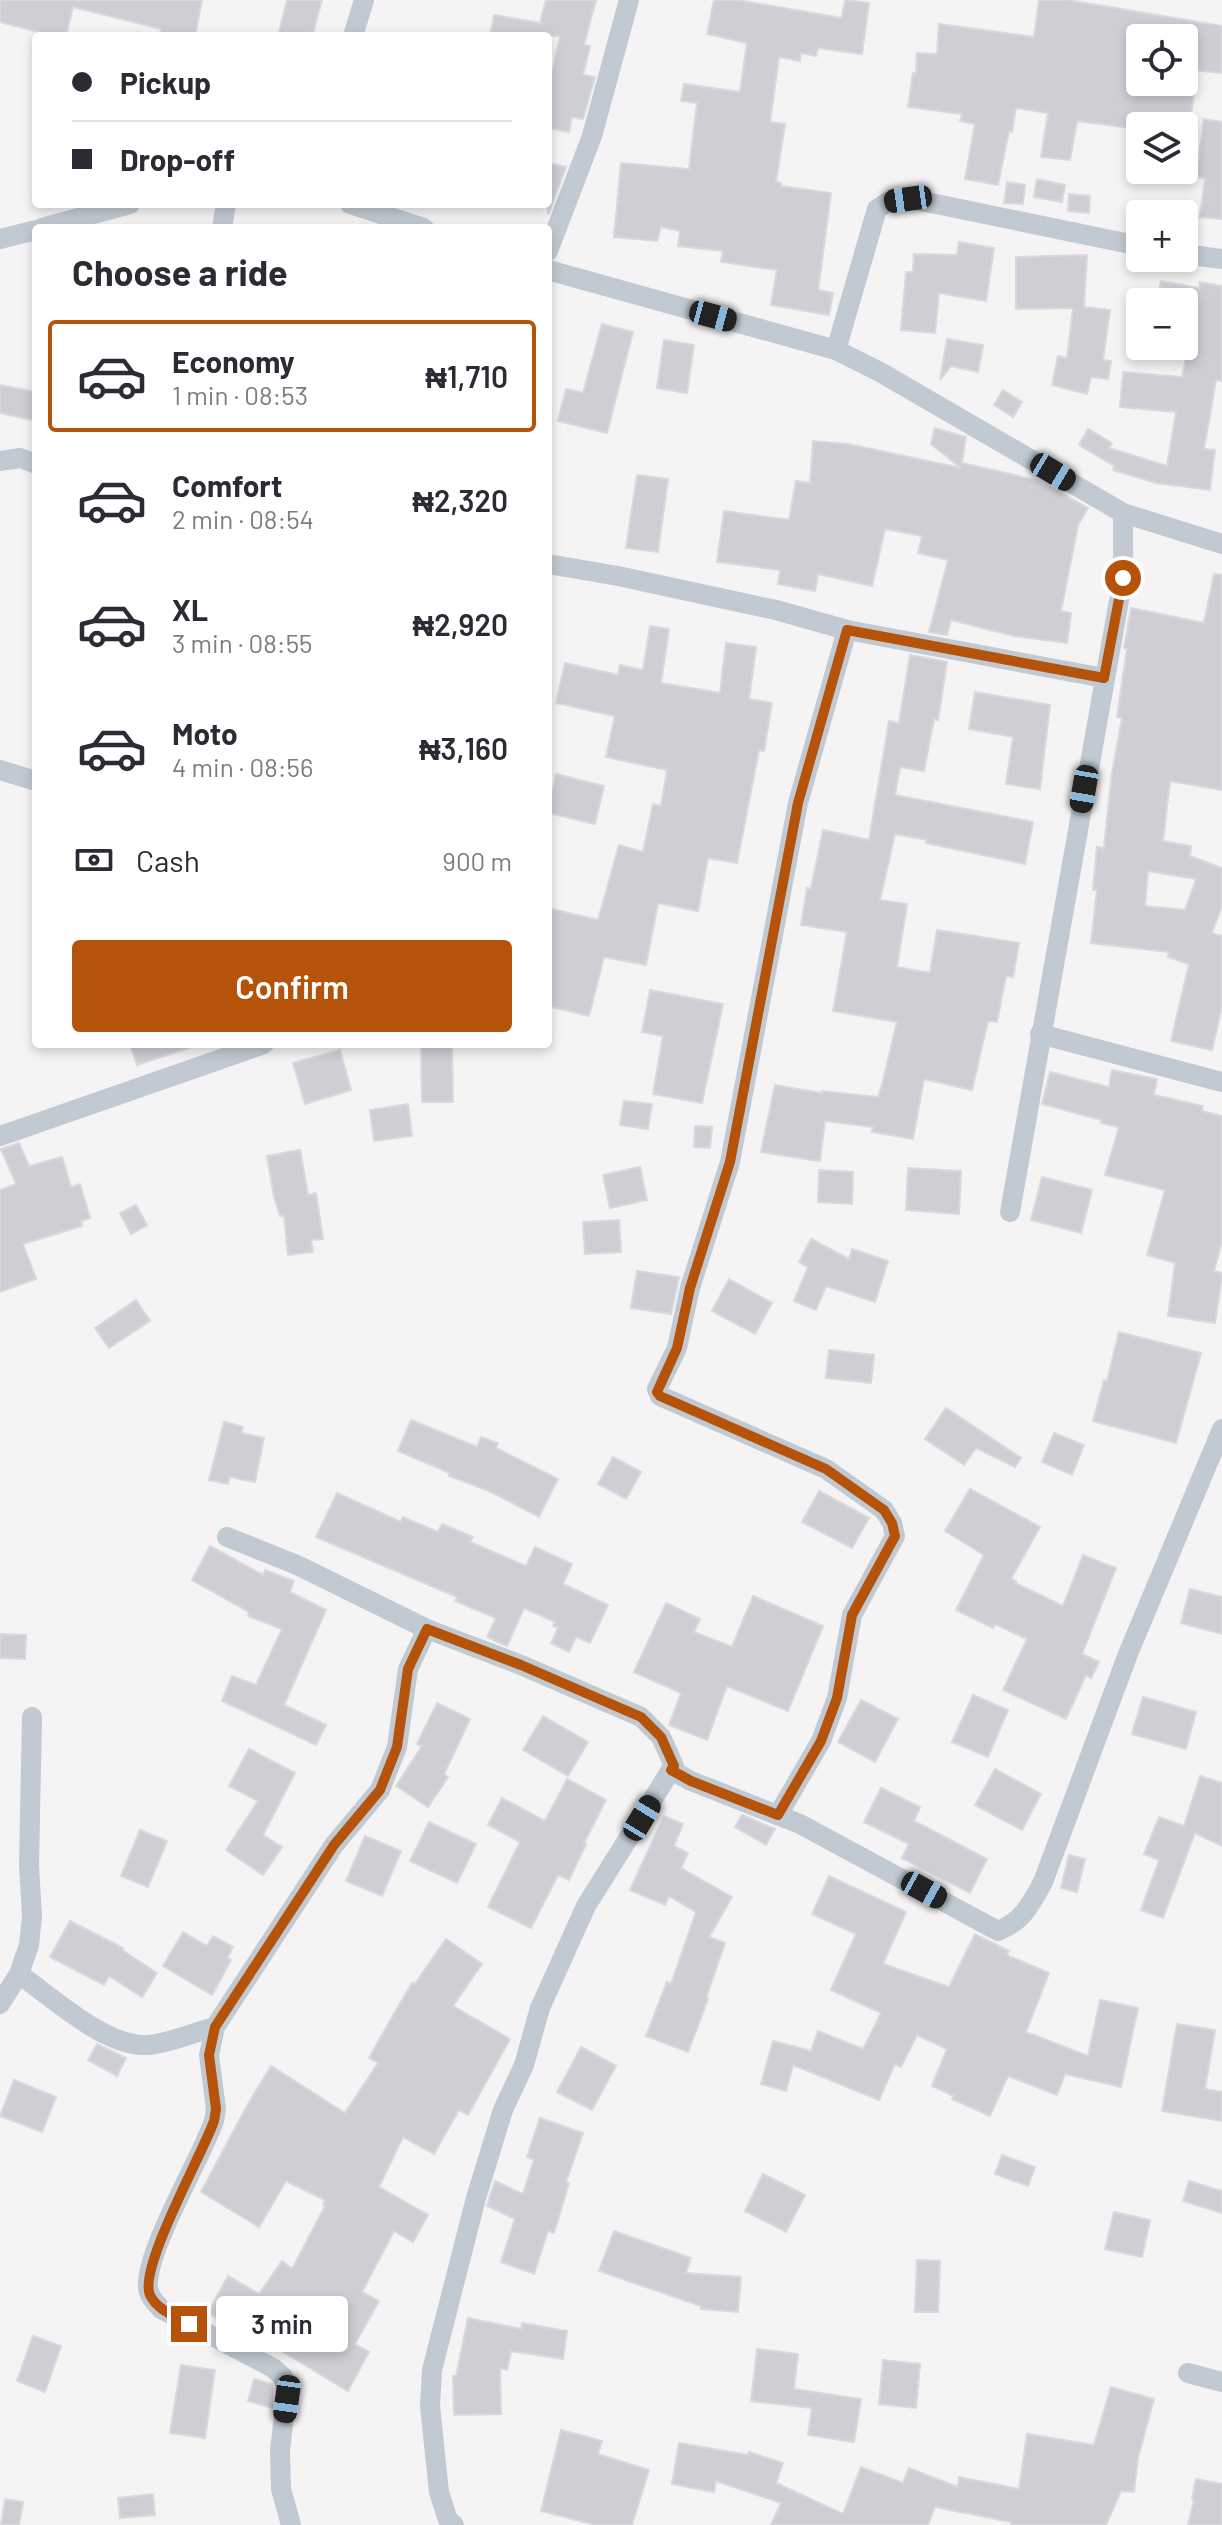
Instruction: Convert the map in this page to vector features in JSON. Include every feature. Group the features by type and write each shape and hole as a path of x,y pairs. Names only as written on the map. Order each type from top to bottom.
{"street":[{"path":"354,32 364,0"},
{"path":"552,241 592,136 629,0"},
{"path":"836,350 869,229 877,209 888,202 908,199 1126,243"},
{"path":"57,224 115,208"},
{"path":"362,208 412,224"},
{"path":"0,239 32,231"},
{"path":"1198,256 1222,259"},
{"path":"552,271 836,350 880,372 1123,513 1222,544"},
{"path":"0,461 20,458 32,462"},
{"path":"1010,1212 1123,578 1123,513"},
{"path":"552,565 776,610 847,630 1104,678"},
{"path":"778,1815 832,1717 852,1615 895,1536 892,1523 884,1510 826,1469 660,1396 657,1389 677,1348 690,1288 730,1162 798,803 847,630"},
{"path":"0,770 32,780"},
{"path":"1040,1034 1222,1082"},
{"path":"0,1136 253,1048"},
{"path":"671,1770 691,1781 800,1824 998,1931 1010,1926 1026,1914 1043,1882 1128,1654 1222,1429"},
{"path":"227,1537 297,1565 427,1629 521,1665 641,1717 661,1737 674,1766 586,1906 540,2008 524,2065 503,2110 476,2198 432,2370 430,2406 433,2441 439,2492 448,2523"},
{"path":"291,2525 281,2489 280,2451 287,2388 283,2377 273,2368 161,2309 150,2297 149,2275 164,2230 214,2121 216,2109 209,2055 215,2027 334,1845 380,1790 397,1747 408,1669 427,1629"},
{"path":"0,2004 19,1974 29,1945 32,1916 29,1865 32,1717"},
{"path":"19,1974 99,2030 125,2042 153,2045 215,2027"},
{"path":"1188,2373 1222,2382"}],"building":[{"path":"0,0 202,0 196,32 161,32 161,29 73,7 67,32 39,32 0,22"},
{"path":"287,0 322,0 313,32 279,32"},
{"path":"546,0 596,0 584,45 590,46 583,75 595,77 583,119 572,117 569,132 552,129 552,73 560,36 552,36 552,32 491,32 494,15 540,23"},
{"path":"714,0 737,0 842,18 845,0 869,3 862,54 818,48 816,56 801,53 800,61 779,57 770,122 785,124 776,182 781,186 831,193 818,290 833,293 829,315 771,305 777,270 721,262 723,251 678,246 680,231 661,227 657,241 614,237 621,163 689,169 697,103 681,101 684,84 740,92 747,43 707,34"},
{"path":"1039,0 1068,0 1222,26 1222,73 1198,70 1198,24 1126,24 1126,96 1194,96 1191,112 1126,112 1126,127 1077,121 1070,160 1041,157 1048,113 1016,108 998,185 965,179 975,124 960,121 962,114 908,107 917,53 937,54 939,24 1034,37"},
{"path":"1204,119 1222,122 1222,219 1200,217 1205,178 1198,177"},
{"path":"552,164 566,167 552,204"},
{"path":"1037,179 1065,185 1062,202 1034,197"},
{"path":"1007,182 1025,185 1023,204 1004,203"},
{"path":"1069,194 1090,196 1089,213 1068,211"},
{"path":"959,242 994,248 986,301 939,293 935,333 901,330 906,272 913,272 914,254 957,255"},
{"path":"1087,255 1084,307 1110,310 1103,360 1111,361 1108,379 1091,377 1087,394 1052,385 1058,356 1067,358 1073,308 1016,309 1016,257"},
{"path":"1161,281 1199,288 1200,282 1222,286 1222,381 1216,380 1204,449 1215,450 1210,490 1156,483 1113,470 1114,466 1079,445 1088,429 1112,443 1109,448 1167,466 1176,412 1120,407 1123,372 1182,377 1185,360 1198,360 1198,288 1160,288"},
{"path":"602,324 633,332 607,433 558,421 566,389 583,393"},
{"path":"947,339 983,345 978,372 951,366 940,380"},
{"path":"664,340 694,345 687,393 657,388"},
{"path":"0,385 32,391 32,420 0,413"},
{"path":"1003,390 1022,402 1013,417 994,405"},
{"path":"935,428 966,437 962,463 1036,480 1088,508 1078,525 1061,611 1071,613 1067,643 1014,636 951,620 947,635 929,632 948,560 918,553 922,536 885,529 872,586 818,574 815,591 778,584 780,570 717,562 724,511 789,520 796,481 810,483 813,441 848,444 961,468 931,444"},
{"path":"637,475 668,479 658,552 626,548"},
{"path":"1214,574 1222,575 1222,790 1170,781 1163,841 1191,846 1190,856 1222,868 1222,906 1212,933 1222,936 1222,1007 1212,1050 1171,1041 1189,964 1168,957 1169,952 1091,943 1097,890 1093,890 1097,847 1104,848 1122,718 1117,717 1131,608 1204,623","holes":["1148,871 1196,879 1185,910 1145,906"]},
{"path":"650,626 669,629 661,683 720,693 726,643 756,647 749,699 772,703 764,751 759,750 737,863 708,858 698,911 658,903 646,965 604,957 589,1016 552,1007 552,909 598,920 619,845 643,852 653,804 661,806 667,770 606,757 615,716 556,703 565,663 618,675 620,665 643,670"},
{"path":"910,655 947,662 938,720 934,719 924,771 900,767 895,795 1033,822 1025,864 895,834 880,900 907,904 897,967 930,973 937,930 1019,943 1013,977 1006,976 997,1022 988,1021 972,1090 924,1079 913,1139 872,1132 873,1127 825,1121 820,1161 761,1152 775,1085 821,1093 878,1097 882,1085 897,1022 833,1011 847,932 801,925 807,888 811,889 823,830 869,840 889,721 899,723"},
{"path":"975,692 1050,705 1040,789 1006,784 1013,737 969,729"},
{"path":"556,774 604,786 595,824 552,814"},
{"path":"650,990 723,1004 702,1103 653,1094 663,1036 642,1032"},
{"path":"131,1048 188,1048 137,1065"},
{"path":"421,1048 452,1048 453,1102 422,1102"},
{"path":"340,1050 351,1090 305,1104 293,1063"},
{"path":"1112,1070 1157,1079 1154,1095 1203,1106 1202,1111 1222,1116 1222,1241 1214,1271 1222,1273 1222,1276 1215,1323 1168,1316 1175,1263 1147,1255 1165,1190 1105,1175 1119,1127 1042,1104 1050,1072 1109,1087"},
{"path":"624,1101 652,1104 648,1129 620,1125"},
{"path":"408,1104 412,1136 374,1141 370,1110"},
{"path":"695,1126 712,1127 710,1148 694,1147"},
{"path":"19,1143 29,1166 62,1157 71,1187 80,1184 90,1218 81,1221 82,1226 23,1244 36,1279 0,1292 0,1190 16,1184 1,1149"},
{"path":"300,1150 308,1195 316,1193 323,1239 311,1240 313,1252 288,1255 284,1215 280,1216 274,1197 267,1156"},
{"path":"640,1167 647,1200 610,1208 603,1175"},
{"path":"908,1168 961,1171 959,1214 906,1210"},
{"path":"819,1170 853,1172 852,1204 818,1202"},
{"path":"1042,1177 1092,1190 1081,1233 1031,1220"},
{"path":"136,1205 147,1225 131,1234 120,1213"},
{"path":"619,1220 621,1252 585,1254 583,1222"},
{"path":"811,1239 849,1259 852,1249 888,1261 875,1302 826,1286 816,1310 794,1301 808,1267 799,1262"},
{"path":"637,1271 679,1277 671,1314 631,1308"},
{"path":"729,1279 772,1303 755,1334 712,1311"},
{"path":"136,1300 150,1321 109,1348 95,1328"},
{"path":"1119,1332 1201,1353 1176,1443 1093,1421"},
{"path":"829,1350 874,1355 871,1383 826,1378"},
{"path":"946,1408 1021,1458 1015,1467 976,1448 964,1465 925,1439"},
{"path":"411,1420 477,1447 481,1437 498,1443 496,1448 558,1479 539,1517 398,1451"},
{"path":"224,1422 243,1427 241,1433 264,1438 255,1482 230,1477 228,1484 209,1480"},
{"path":"1054,1433 1084,1445 1072,1475 1042,1462"},
{"path":"613,1457 641,1472 626,1499 598,1484"},
{"path":"970,1489 1040,1527 1011,1579 1015,1583 1063,1606 1083,1555 1116,1568 1082,1654 1099,1662 1091,1678 1086,1675 1066,1719 1003,1690 1027,1639 995,1624 993,1628 956,1610 984,1555 945,1531"},
{"path":"819,1491 869,1518 852,1548 802,1522"},
{"path":"337,1493 401,1522 403,1517 438,1532 442,1524 473,1537 470,1542 526,1566 535,1547 572,1564 563,1584 608,1605 590,1643 576,1637 569,1652 551,1643 558,1628 553,1626 555,1622 524,1608 507,1646 487,1637 496,1618 455,1601 457,1597 316,1537"},
{"path":"210,1546 263,1575 265,1570 294,1581 290,1592 326,1610 284,1705 326,1725 316,1745 222,1701 232,1676 256,1685 282,1629 248,1616 249,1612 192,1580"},
{"path":"1190,1589 1222,1597 1222,1634 1181,1623"},
{"path":"753,1596 823,1626 788,1711 727,1686 707,1740 669,1725 681,1693 634,1672 666,1603 700,1619 694,1632 732,1647"},
{"path":"0,1634 26,1635 25,1659 0,1658"},
{"path":"973,1695 1008,1710 988,1757 952,1742"},
{"path":"1143,1697 1196,1712 1186,1749 1132,1734"},
{"path":"861,1700 898,1719 875,1762 838,1742"},
{"path":"437,1703 470,1719 444,1774 448,1777 428,1807 396,1786 422,1746 417,1744"},
{"path":"543,1716 588,1742 568,1776 523,1750"},
{"path":"249,1749 295,1773 263,1835 282,1847 263,1875 226,1850 258,1801 229,1786"},
{"path":"995,1769 1041,1794 1022,1830 975,1805"},
{"path":"1200,1776 1222,1783 1222,1846 1195,1833 1163,1918 1141,1910 1159,1860 1144,1854 1159,1817 1184,1826"},
{"path":"567,1779 606,1800 569,1880 558,1875 531,1928 488,1907 520,1842 488,1825 502,1798 545,1821"},
{"path":"881,1788 920,1807 914,1821 987,1859 970,1893 902,1858 909,1844 864,1822"},
{"path":"742,1815 775,1829 766,1845 735,1827"},
{"path":"664,1816 683,1824 674,1846 688,1853 681,1868 732,1897 709,1937 725,1943 688,2052 646,2036 667,1982 671,1984 696,1912 669,1896 665,1905 630,1890"},
{"path":"429,1822 476,1844 457,1883 410,1861"},
{"path":"140,1830 167,1841 148,1887 121,1876"},
{"path":"365,1836 401,1851 382,1896 346,1881"},
{"path":"1069,1855 1085,1859 1077,1892 1061,1888"},
{"path":"829,1876 906,1912 883,1964 949,1987 975,1934 1009,1951 1007,1955 1049,1973 1026,2032 1088,2056 1100,2000 1138,2008 1121,2087 1065,2074 1057,2095 1008,2076 990,2116 932,2086 947,2049 917,2035 901,2067 895,2064 879,2100 793,2065 786,2091 761,2084 773,2041 811,2051 818,2031 863,2049 881,2013 831,1990 856,1934 812,1914"},
{"path":"70,1921 123,1948 157,1973 142,1997 109,1976 104,1985 50,1957"},
{"path":"183,1932 207,1946 213,1936 233,1947 227,1958 231,1960 212,1995 163,1966"},
{"path":"446,1939 482,1964 453,2006 510,2039 468,2115 459,2110 434,2154 403,2137 379,2187 428,2215 413,2242 394,2231 362,2292 379,2301 355,2344 369,2352 348,2391 237,2324 235,2328 208,2313 228,2276 259,2294 282,2261 292,2269 325,2206 325,2200 286,2181 259,2227 201,2192 271,2066 345,2113 378,2063 369,2058 387,2026 412,1983 415,1984"},
{"path":"1177,2024 1215,2030 1205,2089 1222,2092 1222,2121 1162,2111"},
{"path":"97,2044 126,2058 117,2076 88,2060"},
{"path":"581,2047 616,2066 592,2110 557,2092"},
{"path":"14,2080 56,2097 42,2132 0,2116"},
{"path":"540,2118 583,2133 566,2182 569,2183 554,2233 548,2231 534,2274 501,2262 515,2219 487,2206 495,2181 523,2194 534,2160 527,2157"},
{"path":"1002,2155 1035,2167 1028,2186 995,2174"},
{"path":"763,2174 805,2195 786,2232 745,2211"},
{"path":"1189,2181 1222,2191 1222,2213 1183,2201"},
{"path":"1114,2212 1150,2220 1142,2257 1105,2249"},
{"path":"614,2231 691,2258 686,2273 741,2277 738,2312 701,2309 701,2306 599,2271"},
{"path":"917,2260 940,2261 938,2312 915,2312"},
{"path":"468,2318 521,2329 522,2323 567,2331 563,2359 511,2351 507,2370 500,2368 501,2414 454,2415 453,2376 456,2376"},
{"path":"33,2336 61,2346 45,2392 17,2381"},
{"path":"757,2349 798,2354 794,2389 861,2399 854,2442 808,2435 812,2408 751,2401"},
{"path":"883,2360 920,2364 916,2408 879,2404"},
{"path":"181,2365 215,2370 205,2438 170,2433"},
{"path":"254,2379 272,2384 272,2408 248,2401"},
{"path":"1111,2387 1154,2399 1138,2458 1134,2492 1121,2491 1106,2525 1011,2525 1011,2522 935,2507 928,2525 771,2525 781,2503 716,2481 714,2492 672,2484 679,2443 748,2455 749,2452 783,2463 776,2483 843,2514 861,2467 903,2483 909,2468 958,2487 959,2477 1019,2489 1027,2434 1094,2445"},
{"path":"561,2430 602,2441 598,2454 649,2470 632,2525 596,2525 541,2511"},
{"path":"1196,2479 1222,2484 1222,2525 1188,2525"},
{"path":"153,2494 155,2515 120,2518 118,2498"},
{"path":"5,2499 23,2502 19,2525 1,2525"}],"route":[{"path":"189,2324 161,2309 150,2297 149,2275 164,2230 214,2121 216,2109 209,2055 215,2027 334,1845 380,1790 397,1747 408,1669 427,1629 521,1665 641,1717 661,1737 674,1766 671,1770 778,1815 821,1741 837,1698 852,1615 895,1536 892,1523 884,1510 826,1469 657,1392 677,1348 690,1288 730,1162 798,803 847,630 1104,678 1123,578"}]}
